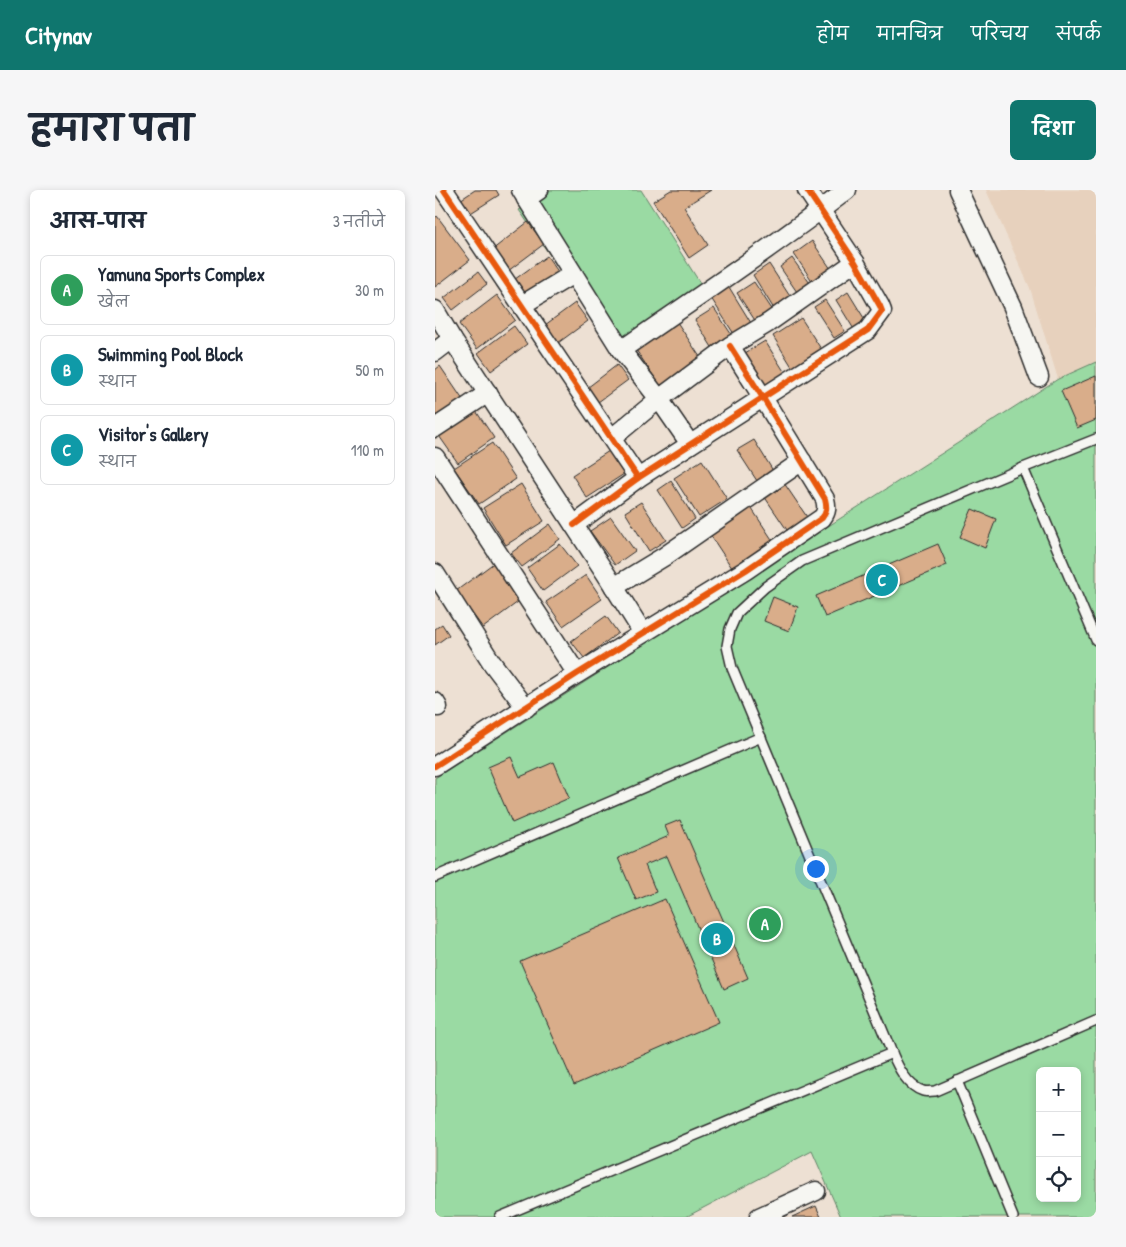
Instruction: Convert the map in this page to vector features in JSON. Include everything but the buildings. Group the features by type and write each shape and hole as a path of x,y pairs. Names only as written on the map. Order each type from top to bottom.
{"street":[{"path":"444,190 638,478"},
{"path":"574,524 638,478 868,330 874,324 882,311 880,306 855,262 807,190"},
{"path":"621,350 699,297 847,190"},
{"path":"958,190 1013,307 1039,377"},
{"path":"529,193 573,274 621,350 691,444"},
{"path":"612,438 659,399 730,346 768,323 855,262"},
{"path":"522,305 573,274"},
{"path":"435,310 643,633"},
{"path":"435,352 452,339"},
{"path":"435,766 577,674 746,570 822,518 825,514 827,507 825,499 730,346"},
{"path":"435,428 488,393"},
{"path":"435,457 577,674"},
{"path":"614,587 665,556 802,461"},
{"path":"435,574 492,663 526,708"},
{"path":"759,1217 816,1191"}],"lane":[{"path":"1096,438 802,561 765,587 737,613 730,629 727,646 732,668 897,1065 906,1078 914,1086 924,1091 935,1091 1096,1020"},
{"path":"1023,468 1096,640"},
{"path":"435,877 761,737"},
{"path":"500,1217 892,1053"},
{"path":"957,1081 1013,1217"}],"shaded area":[{"path":"986,190 1096,190 1096,362 1058,379 1030,288"}],"green space":[{"path":"550,190 641,190 707,294 615,350 519,210"},
{"path":"1096,362 1096,1217 841,1217 812,1151 686,1217 435,1217 435,778 1058,379"}],"cycle path":[{"path":"444,190 638,478"},
{"path":"574,525 638,478 868,330 882,311 855,262 807,190"},
{"path":"435,766 577,674 746,570 824,516 826,509 825,499 730,346"}],"place":[{"name":"Visitor's Gallery","path":"882,580"},
{"name":"Yamuna Sports Complex","path":"765,924"},
{"name":"Swimming Pool Block","path":"717,939"}]}
